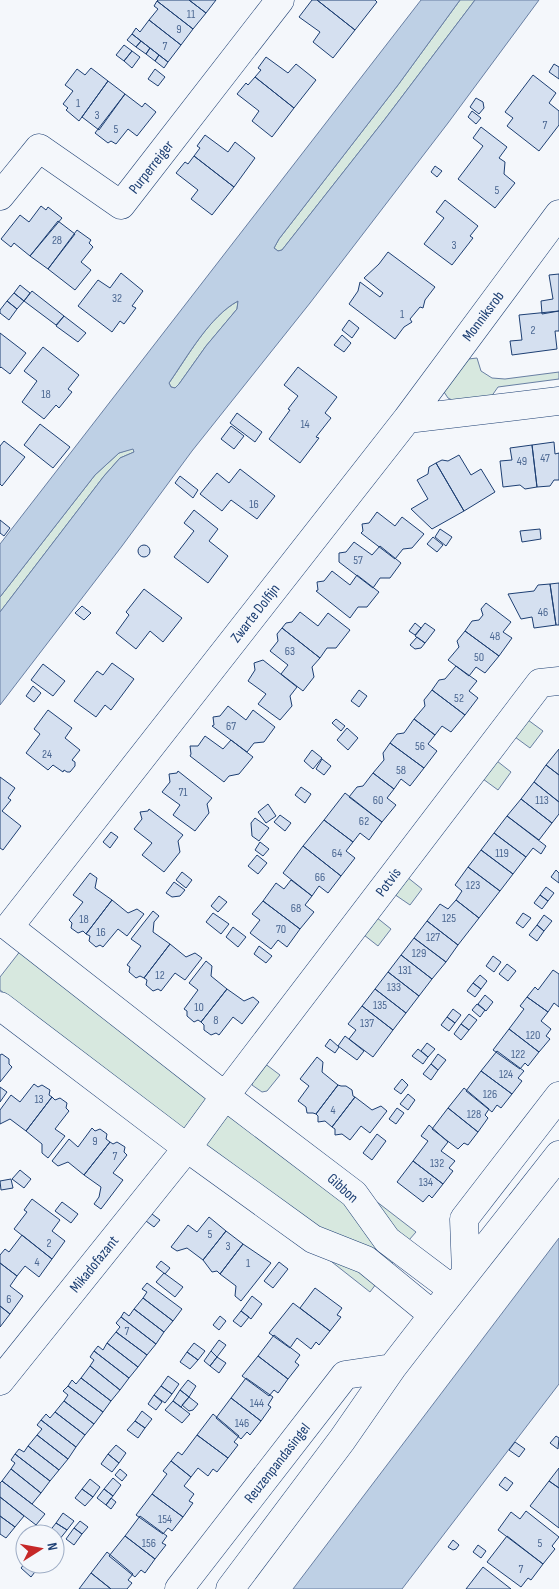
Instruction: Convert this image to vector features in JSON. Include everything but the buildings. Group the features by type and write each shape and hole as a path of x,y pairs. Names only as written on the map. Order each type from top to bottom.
{"street":[{"name":"Purperreiger","path":"0,196 38,148 121,205 280,0"},
{"name":"Monniksrob","path":"407,419 559,214"},
{"path":"407,419 559,401"},
{"name":"Zwarte Dolfijn","path":"5,928 407,419"},
{"name":"Potvis","path":"225,1096 540,683 559,681"},
{"name":"Gibbon","path":"5,928 354,1194 387,1240 459,1281"},
{"path":"0,1006 187,1148 313,1239 366,1260 432,1315"},
{"path":"187,1148 225,1096"},
{"path":"459,1281 464,1219 559,1096"},
{"name":"Mikadofazant","path":"0,1381 187,1148"},
{"path":"230,1589 342,1440 432,1315 559,1155"},
{"name":"Reuzenpandasingel","path":"179,1589 345,1375 392,1368"}],"shaded area":[{"path":"460,0 475,0 385,119 282,250 278,251 274,248 279,239 398,85"},
{"path":"238,301 237,309 206,346 179,384 175,388 171,387 169,383 208,327 227,308"},
{"path":"477,358 481,371 492,378 505,379 559,372 559,379 498,387 491,397 454,401 448,398 444,392 460,360"},
{"path":"133,448 134,452 120,458 104,476 0,612 0,597 95,475 119,453"},
{"path":"528,720 543,731 530,748 515,737"},
{"path":"497,761 511,772 498,790 483,779"},
{"path":"407,877 422,889 410,905 394,894"},
{"path":"376,917 391,929 378,946 364,935"},
{"path":"21,950 209,1094 187,1128 183,1129 0,990 0,977"},
{"path":"264,1063 280,1075 267,1091 262,1092 252,1085 254,1078"},
{"path":"225,1113 320,1178 396,1258 390,1266 325,1232 205,1145"},
{"path":"368,1195 416,1232 409,1240 385,1220"},
{"path":"318,1251 379,1280 370,1292"}],"water":[{"path":"421,0 460,0 398,85 279,239 274,248 278,251 282,250 385,119 475,0 539,0 448,123 310,303 192,451 0,705 0,612 104,476 120,458 134,452 133,449 119,453 95,475 0,597 0,544","holes":["238,301 237,309 206,346 179,384 175,388 171,387 169,383 191,350 218,316"]},
{"path":"559,1238 559,1384 402,1589 293,1589"}]}
